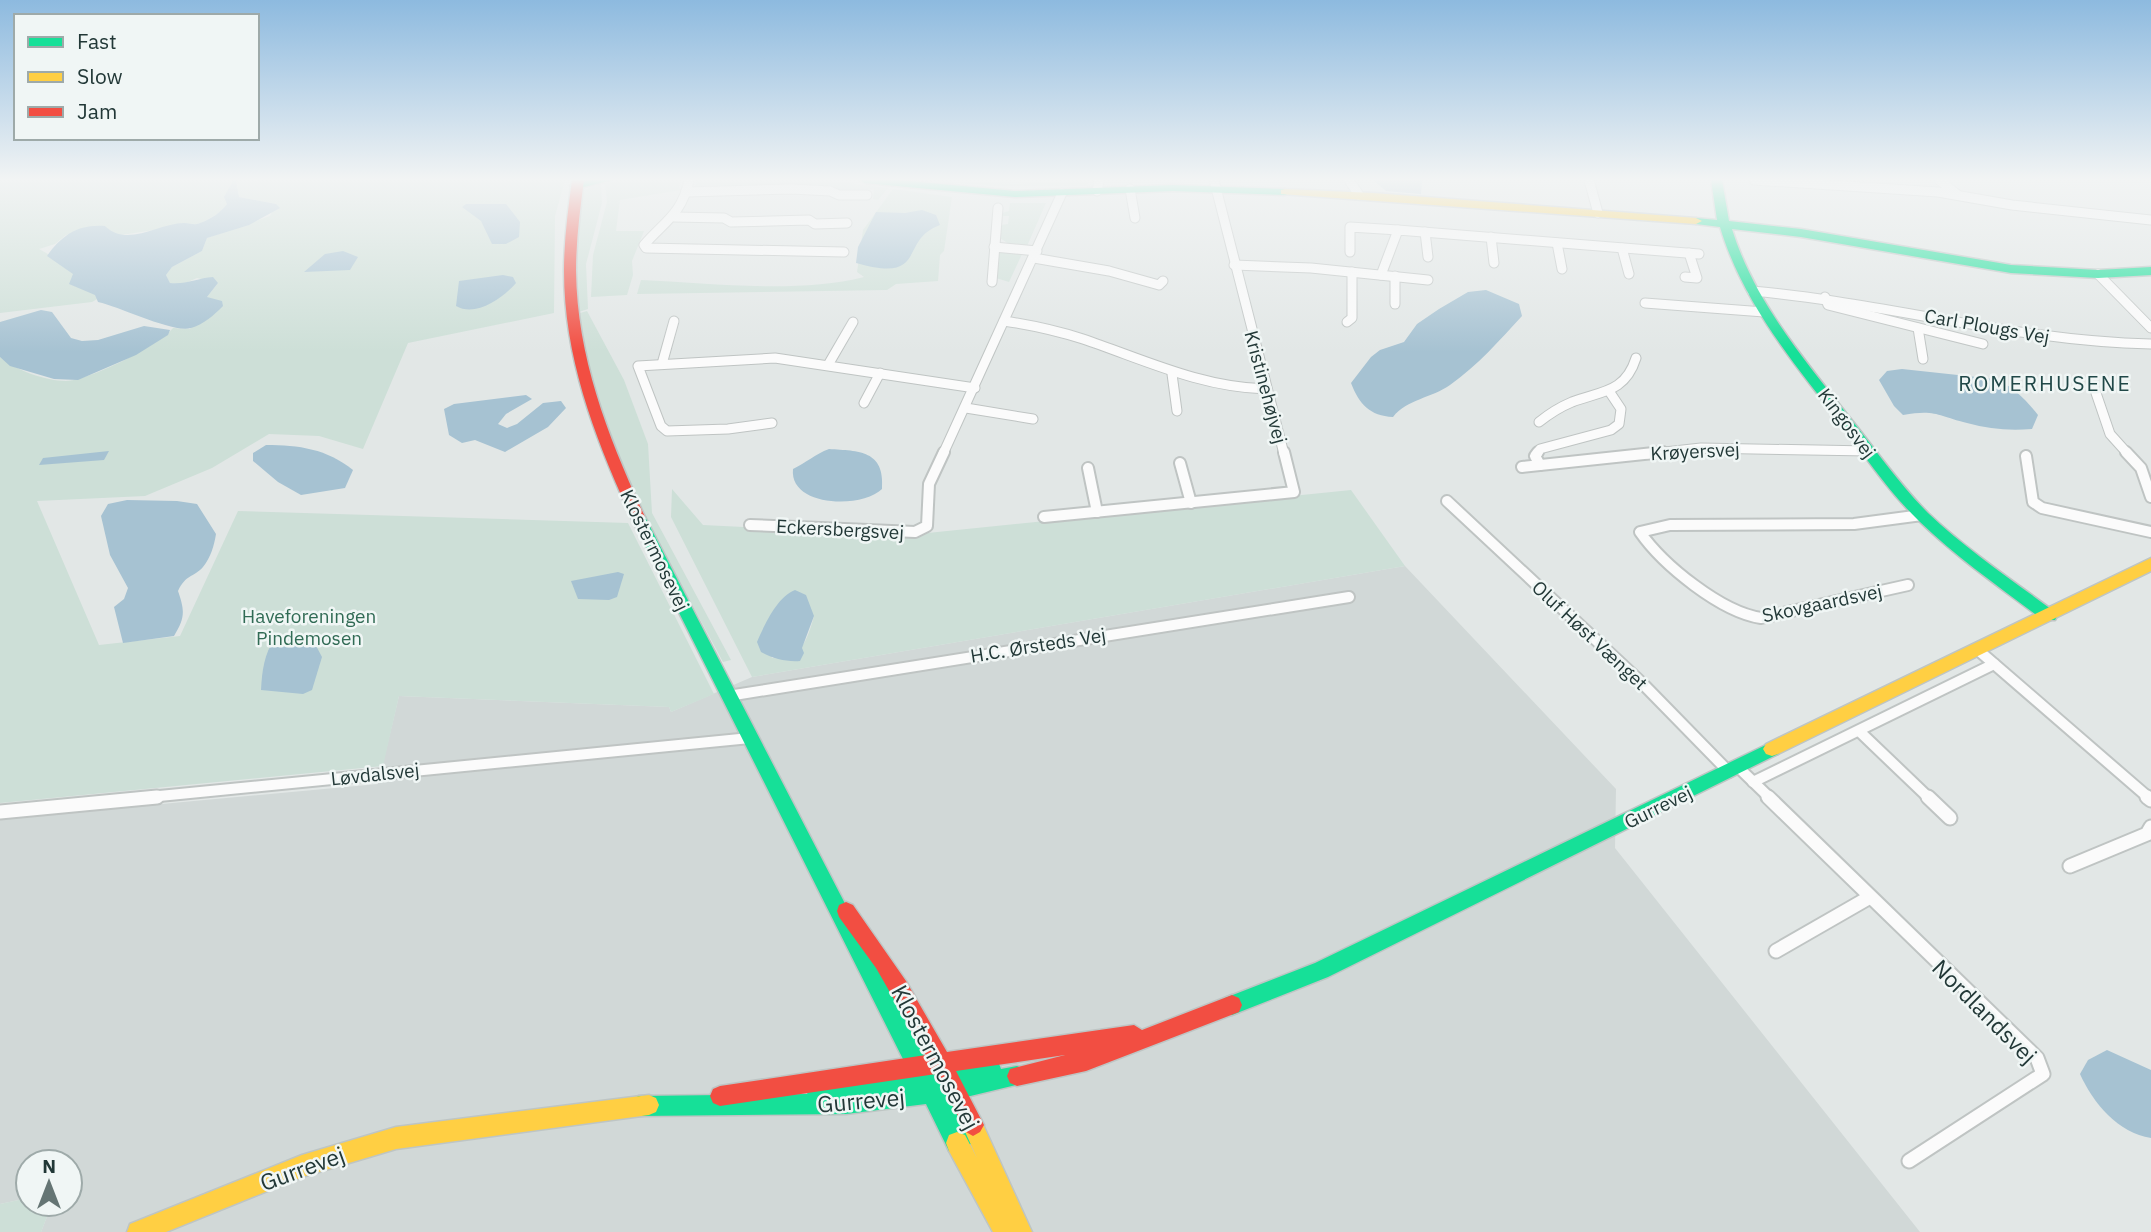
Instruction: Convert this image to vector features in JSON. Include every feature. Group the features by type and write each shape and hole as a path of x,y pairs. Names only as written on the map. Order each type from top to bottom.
{"street":[{"name":"Klostermosevej","path":"569,237 570,302 576,349 591,405 615,468 728,696 856,943 1008,1196 1021,1232"},
{"path":"650,237 644,245 646,248 844,252"},
{"path":"992,282 996,237"},
{"name":"Eckersbergsvej","path":"750,525 915,532 928,526 929,484 1043,237"},
{"name":"Kristinehøjvej","path":"1044,517 1294,492 1228,237"},
{"path":"1350,237 1350,252"},
{"path":"1381,275 1395,237"},
{"path":"1426,237 1428,257"},
{"path":"1491,237 1494,263"},
{"path":"1496,237 1694,254 1697,278 1685,277"},
{"name":"Kingosvej","path":"1727,237 1765,313 1891,482 1952,542 2049,616"},
{"path":"1828,237 2011,269 2098,274 2151,271"},
{"path":"1557,243 1562,269"},
{"path":"995,247 1109,271 1160,285 1163,281"},
{"path":"1622,248 1629,274"},
{"path":"1234,265 1428,279"},
{"path":"1347,322 1352,318 1352,272"},
{"path":"2098,274 2151,328"},
{"path":"1395,276 1395,304"},
{"name":"Carl Plougs Vej","path":"1752,291 1825,297 2069,341 2151,344"},
{"name":"Carl Plougs Vej","path":"1825,297 1828,305 1835,308 1862,312 1983,344"},
{"path":"1645,303 1765,313"},
{"path":"662,364 674,321"},
{"path":"1004,321 1070,335 1172,374 1227,387 1266,389"},
{"path":"828,365 853,322"},
{"name":"Carl Plougs Vej","path":"1918,328 1923,359"},
{"path":"772,423 728,429 667,431 661,426 639,366 775,358 975,388"},
{"path":"1539,422 1571,402 1609,391 1625,382 1633,371 1636,358"},
{"path":"864,403 880,373"},
{"path":"1172,374 1177,411"},
{"path":"1540,465 1535,456 1540,449 1611,430 1619,424 1621,409 1609,391"},
{"path":"2096,393 2110,434 2141,468 2151,497"},
{"path":"966,408 1033,419"},
{"name":"Krøyersvej","path":"1522,467 1701,448 1869,452"},
{"path":"2026,456 2033,502 2042,508 2151,532"},
{"path":"1180,463 1191,503"},
{"path":"1088,468 1097,512"},
{"name":"Oluf Høst Vænget","path":"1447,501 1734,770"},
{"name":"Skovgaardsvej","path":"1908,584 1762,618 1751,618 1728,609 1649,545 1640,532 1649,528 1690,524 1853,524 1922,515"},
{"name":"Gurrevej","path":"138,1232 302,1166 397,1138 870,1078 936,1079 1043,1073 1087,1061 1157,1031 1321,970 2151,564"},
{"name":"H.C. Ørsteds Vej","path":"728,696 753,689 1349,597"},
{"path":"1978,650 2151,800"},
{"path":"1753,782 1994,664"},
{"path":"1859,731 1950,818"},
{"name":"Løvdalsvej","path":"0,812 750,738"},
{"name":"Nordlandsvej","path":"1734,770 1753,782 2037,1058 2043,1074 1909,1161"},
{"path":"2070,866 2147,834 2151,827"},
{"name":"Klostermosevej","path":"831,893 866,933 885,961 1005,1232"},
{"path":"1776,951 1870,897"},
{"name":"Gurrevej","path":"639,1106 735,1104 822,1096 1059,1057 1115,1038 1157,1031"}],"shaded area":[{"path":"1405,566 1616,789 1615,848 1920,1232 41,1232 46,1218 84,1218 84,1148 14,1148 14,1201 0,1204 0,819 378,784 399,696 669,707 671,712 752,677"}],"green space":[{"path":"0,237 63,237 55,244 39,249 113,290 92,302 0,313"},
{"name":"Haveforeningen Pindemosen","path":"555,237 554,313 408,343 363,449 319,436 269,434 212,468 145,496 37,501 99,645 180,636 238,511 628,523 714,694 671,712 669,707 399,696 383,766 0,803 0,357 31,374 66,381 91,375 123,361 153,344 173,328 190,329 212,300 207,297 218,283 197,278 181,285 170,283 166,275 172,267 202,251 207,238"},
{"path":"576,237 593,237 586,264 588,309 579,312"},
{"path":"598,237 641,237 632,261 633,275 627,295 591,297 593,255"},
{"path":"862,237 946,237 944,251 940,255 938,281 896,284 887,290 637,294 641,280 724,285 811,285 864,277 857,272"},
{"path":"1031,237 1027,246 1009,244 1000,238"},
{"path":"998,251 1023,252 1009,282 996,278"},
{"path":"587,311 624,380 648,444 652,513 731,660 723,662 656,537 616,450 587,360 580,313"},
{"path":"672,489 703,525 908,535 1351,490 1405,566 752,677 671,517","holes":["772,616 814,616 801,647 790,656 772,658 763,630"]},
{"path":"14,1201 14,1218 46,1218 41,1232 0,1232 0,1204"}],"water":[{"path":"64,237 209,237 202,251 172,267 166,275 170,283 213,277 218,283 207,297 222,301 223,306 195,327 182,329 98,302 95,295 69,284 73,274 47,256"},
{"path":"489,237 518,237 506,244 492,244"},
{"path":"863,237 922,237 910,258 894,268 856,263 858,247"},
{"path":"343,251 358,257 350,270 304,272 325,254"},
{"path":"503,275 513,277 516,283 497,300 481,308 464,309 456,306 459,281"},
{"path":"1486,290 1519,304 1522,316 1479,361 1450,385 1412,402 1393,417 1366,408 1351,383 1371,357 1380,350 1404,342 1417,324 1468,292"},
{"path":"41,310 52,312 71,338 82,341 98,340 144,326 170,330 168,335 136,355 78,380 54,379 10,366 0,357 0,322"},
{"path":"1902,369 1995,379 2019,394 2038,415 2032,429 2015,430 1983,427 1930,413 1903,415 1894,406 1879,380 1887,371"},
{"path":"526,395 532,399 506,414 498,424 507,428 517,424 543,403 561,401 566,408 548,427 505,452 475,440 462,443 449,435 444,409 454,404"},
{"path":"266,445 290,446 323,453 353,470 345,488 301,495 278,482 253,461 253,453"},
{"path":"829,449 868,455 879,467 882,489 859,500 844,501 828,501 802,491 795,482 793,469"},
{"path":"109,451 104,460 39,465 43,458"},
{"path":"127,500 197,504 216,534 206,563 184,582 178,591 183,614 174,636 123,643 114,607 124,599 128,588 110,555 101,516 108,504"},
{"path":"618,572 624,574 617,597 609,600 578,599 571,581"},
{"path":"795,590 806,595 814,616 800,661 780,660 761,652 757,642 777,605"},
{"path":"298,637 314,642 322,657 312,690 303,694 261,690 264,663 275,638"},
{"path":"2107,1050 2151,1070 2151,1138 2117,1123 2099,1106 2085,1085 2080,1074 2088,1060"}],"traffic: fast":[{"path":"1728,237 1745,278 1781,337 1892,482 1939,531 2049,616"},
{"path":"1827,237 2011,269 2098,274 2151,271"},
{"path":"638,517 957,1143"},
{"path":"1232,1005 1321,970 1772,749"},
{"path":"941,1079 991,1068"},
{"path":"639,1106 846,1104 965,1088 1017,1076"},
{"path":"817,1096 930,1078"},
{"path":"938,1085 967,1135"}],"traffic: slow":[{"path":"1772,749 2151,564"},
{"path":"138,1232 302,1166 396,1138 649,1105"},
{"path":"973,1125 1021,1232"},
{"path":"957,1143 1005,1232"}],"traffic: jam":[{"path":"572,237 572,313 579,353 602,434 638,517"},
{"path":"846,911 883,961 930,1042 973,1125"},
{"path":"1017,1076 1086,1061 1232,1005"},
{"path":"720,1096 1134,1035"}],"district":[{"name":"ROMERHUSENE","path":"2045,383"}]}
